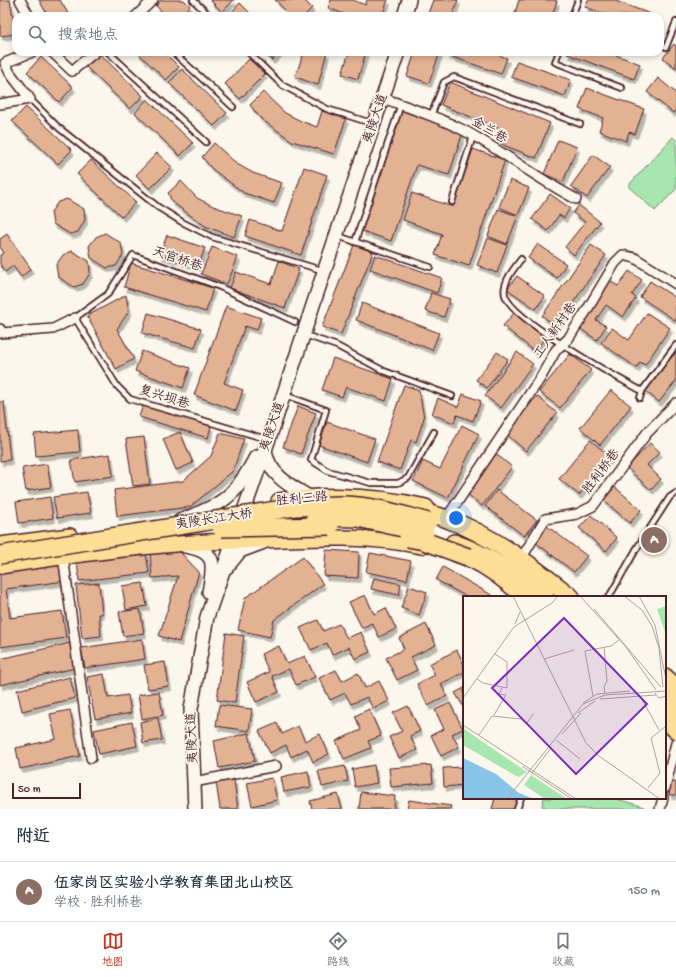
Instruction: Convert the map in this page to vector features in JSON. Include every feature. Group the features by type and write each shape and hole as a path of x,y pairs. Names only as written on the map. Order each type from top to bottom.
{"highway":[{"name":"夷陵长江大桥","path":"0,555 295,507 341,505 366,507 398,513 427,528"},
{"path":"366,507 411,510 449,520 504,548 570,596"},
{"name":"夷陵长江大桥","path":"0,562 226,536 284,519 338,517 358,518 427,528"},
{"path":"226,536 331,526 382,532 424,542 468,557"},
{"path":"427,528 488,558 514,573 544,596"},
{"path":"427,528 461,535 516,565 557,596"},
{"path":"666,682 676,690"},
{"path":"666,692 676,701"},
{"path":"666,706 676,715"}],"main road":[{"path":"405,12 409,0"},
{"path":"412,12 416,0"},
{"name":"夷陵大道","path":"195,809 191,709 207,617 226,536 241,508 318,269 391,56"},
{"name":"夷陵大道","path":"261,448 284,394 397,56"},
{"path":"261,448 266,460 276,474 309,497"},
{"path":"179,521 225,499 240,485 261,448"},
{"name":"胜利三路","path":"0,545 179,521 241,508 309,497 359,497 388,500 450,513 480,526 545,567 580,596"},
{"path":"0,566 63,556 177,545 226,536 376,539 403,542 468,557 507,583 523,596"},
{"path":"214,589 226,568 240,551 259,543 289,537"},
{"path":"177,545 202,550 209,555 213,562 214,589"},
{"name":"夷陵大道","path":"189,809 185,708 201,616 214,589"},
{"path":"666,677 676,686"},
{"path":"666,722 676,731"}],"street":[{"path":"20,0 27,12"},
{"path":"140,12 153,0"},
{"path":"0,104 30,99 4,63 22,56"},
{"path":"56,56 72,71 90,56"},
{"name":"金兰巷","path":"383,98 448,122 473,136 557,190 576,199"},
{"name":"工人新村巷","path":"450,513 542,377 556,350 587,310 616,263 623,256 636,258 676,284"},
{"path":"0,329 1,333 53,329 75,318"},
{"name":"胜利桥巷","path":"524,554 545,519 577,514 593,506 647,433 676,403"},
{"path":"63,556 91,758"},
{"path":"666,784 676,743"},
{"path":"194,782 276,766"},
{"path":"660,809 663,799"}],"lane":[{"path":"192,0 206,12"},
{"path":"574,12 578,0"},
{"path":"666,47 676,22"},
{"path":"112,56 206,142"},
{"path":"178,56 233,107"},
{"path":"252,56 282,84 327,109 368,122"},
{"path":"557,56 555,62 622,88"},
{"path":"431,116 444,82 454,77 580,124"},
{"path":"30,99 59,128 158,207 182,222 212,237 318,269"},
{"path":"355,242 401,104"},
{"path":"452,202 473,136"},
{"path":"336,236 430,267"},
{"name":"天官桥巷","path":"75,318 108,294 133,255 206,282 295,322"},
{"path":"521,260 506,280 505,295 514,309 525,319 562,344 642,391"},
{"name":"复兴坝巷","path":"75,318 117,386 130,400 261,448"},
{"path":"303,335 337,346 384,371 452,396"},
{"path":"640,398 642,391 676,345"},
{"path":"284,394 326,410 311,460 328,471 371,483 398,483 408,478 434,432"},
{"path":"610,596 641,542 670,497 676,493"},
{"path":"517,809 521,799"}],"green space":[{"path":"673,137 676,140 676,189 655,211 628,186"},
{"path":"544,799 617,799 644,807 643,809 551,809 542,806"}],"building":[{"path":"0,0 10,0 12,12 12,34 0,36"},
{"path":"39,0 60,0 67,12 46,12"},
{"path":"161,0 184,0 190,6 185,12 163,12 156,6"},
{"path":"210,0 234,0 222,12"},
{"path":"275,0 304,0 312,8 308,12 287,12"},
{"path":"331,0 353,0 365,5 367,0 388,0 384,12 338,12 328,8"},
{"path":"433,0 458,0 454,12 428,12"},
{"path":"519,0 557,1 553,12 515,12"},
{"path":"588,0 613,0 645,12 599,12 585,7"},
{"path":"240,3 249,12 232,12"},
{"path":"674,44 676,46 676,68 663,58"},
{"path":"94,56 102,56 143,96 130,109 85,66"},
{"path":"141,56 168,56 179,67 166,80"},
{"path":"268,56 276,56 272,60"},
{"path":"303,56 326,56 318,85 295,77"},
{"path":"348,56 365,56 358,79 342,74"},
{"path":"414,56 439,56 429,83 407,76"},
{"path":"450,56 501,56 507,58 501,74"},
{"path":"572,56 619,56 640,64 634,79"},
{"path":"41,57 73,87 59,102 27,72"},
{"path":"249,59 265,74 240,99 225,84"},
{"path":"517,61 571,80 565,96 511,77"},
{"path":"182,69 227,113 214,126 169,83"},
{"path":"658,78 676,93 676,109 673,113 647,92"},
{"path":"450,82 550,123 536,158 501,144 506,131 441,105"},
{"path":"587,88 644,109 635,134 629,132 626,141 599,131 603,118 579,109"},
{"path":"263,92 285,113 317,127 322,111 346,119 334,154 292,141 260,118 250,105"},
{"path":"147,99 193,143 180,156 135,113"},
{"path":"26,107 72,150 58,164 12,121"},
{"path":"402,111 463,132 449,175 417,165 391,241 362,231"},
{"path":"558,140 577,147 563,182 544,174"},
{"path":"214,143 237,164 253,173 282,183 274,203 244,193 212,169 202,157"},
{"path":"473,149 505,160 469,266 435,255 442,234 403,220 412,193 453,207"},
{"path":"157,153 172,167 150,189 136,175"},
{"path":"593,155 610,167 587,198 571,186"},
{"path":"91,160 136,202 122,217 77,174"},
{"path":"304,167 327,175 301,255 245,236 250,220 282,231"},
{"path":"510,180 529,188 518,215 499,207"},
{"path":"181,181 197,198 213,206 242,216 234,237 205,226 172,202 168,193"},
{"path":"550,194 570,208 564,218 559,215 548,231 532,219"},
{"path":"67,199 84,209 85,220 78,232 70,234 53,224 51,212 58,202"},
{"path":"579,205 600,222 574,255 565,247 585,222 573,213"},
{"path":"498,209 518,216 507,244 488,236"},
{"path":"105,233 121,243 123,255 116,266 107,268 91,258 89,246 96,237"},
{"path":"7,234 31,269 21,277 13,266 5,272 0,264 0,255 4,253 0,247 0,239"},
{"path":"167,235 205,248 198,267 160,255"},
{"path":"488,238 507,245 497,273 477,265"},
{"path":"538,244 566,264 557,278 528,258"},
{"path":"354,245 373,252 341,334 322,327"},
{"path":"591,245 606,255 557,326 542,316"},
{"path":"212,247 238,257 227,284 201,274"},
{"path":"72,251 89,261 90,273 83,284 74,287 58,277 56,265 63,255"},
{"path":"375,255 442,278 437,293 370,269"},
{"path":"279,261 299,269 285,308 230,288 236,272 271,284"},
{"path":"131,263 213,288 206,312 124,287"},
{"path":"629,271 642,280 632,295 636,298 623,317 606,305 596,320 606,326 597,340 579,328 610,281 618,286"},
{"path":"517,276 545,296 536,309 507,289"},
{"path":"650,281 676,298 676,321 640,297"},
{"path":"431,293 450,299 444,317 425,311"},
{"path":"126,295 129,311 117,329 134,359 116,369 87,316"},
{"path":"362,303 439,333 432,350 356,320"},
{"path":"226,306 261,318 257,330 245,326 224,383 243,390 236,411 194,395"},
{"path":"148,313 201,329 195,348 142,333"},
{"path":"514,313 545,338 534,351 503,326"},
{"path":"647,313 670,328 645,365 640,362 637,368 601,343 612,328 629,340"},
{"path":"142,351 190,368 183,388 135,371"},
{"path":"497,352 508,359 487,388 476,380"},
{"path":"517,352 533,364 501,408 485,396"},
{"path":"676,352 676,381 659,402 644,390"},
{"path":"570,354 591,370 560,408 539,392"},
{"path":"333,358 393,379 386,401 346,387 342,397 322,390"},
{"path":"404,385 419,390 424,418 416,442 411,440 400,470 377,462"},
{"path":"611,390 631,406 600,445 580,428"},
{"path":"463,394 481,401 473,421 457,415 454,423 432,414 438,398 458,407"},
{"path":"537,396 557,413 526,451 506,434"},
{"path":"0,402 4,402 10,460 0,461"},
{"path":"143,405 211,426 208,438 139,417"},
{"path":"298,406 316,413 301,454 283,447"},
{"path":"327,422 375,439 367,462 319,445"},
{"path":"462,425 479,434 448,498 413,481 423,461 440,469"},
{"path":"78,430 80,452 36,456 34,434"},
{"path":"180,432 193,463 176,470 163,439"},
{"path":"220,433 244,439 233,471 190,507 117,516 114,490 183,481 211,456"},
{"path":"144,437 150,484 133,486 126,439"},
{"path":"590,440 611,457 579,495 559,479"},
{"path":"650,443 660,452 647,465 661,479 651,490 627,468"},
{"path":"110,454 113,476 75,482 71,460"},
{"path":"496,454 512,467 482,506 466,493"},
{"path":"47,464 51,487 26,491 22,468"},
{"path":"615,487 641,510 630,523 603,500"},
{"path":"497,490 537,520 524,536 485,506"},
{"path":"87,492 91,513 57,518 53,497"},
{"path":"50,497 53,518 19,523 16,502"},
{"path":"591,515 617,538 606,551 579,528"},
{"path":"547,526 587,556 574,572 535,542"},
{"path":"326,550 359,552 358,578 324,576"},
{"path":"179,551 199,572 179,642 159,636 178,576 152,578 150,553"},
{"path":"146,552 149,573 79,581 77,560"},
{"path":"370,553 411,561 407,580 366,572"},
{"path":"303,557 323,584 274,620 270,637 238,630 245,598"},
{"path":"62,563 65,581 6,589 10,618 62,611 66,638 0,647 0,572"},
{"path":"443,567 493,596 465,596 436,580"},
{"path":"374,578 401,584 399,595 371,589"},
{"path":"99,583 102,614 99,614 101,636 82,638 76,585"},
{"path":"143,583 147,606 126,610 122,586"},
{"path":"409,586 427,592 419,615 401,608"},
{"path":"365,595 374,614 386,608 396,629 379,637 372,623 362,628 349,602"},
{"path":"140,609 144,633 123,636 119,612"},
{"path":"318,620 323,631 339,624 347,638 361,632 370,652 355,659 349,647 332,655 327,643 311,650 300,628"},
{"path":"426,624 436,645 411,657 417,670 397,680 386,658 404,649 399,638"},
{"path":"226,633 244,636 235,703 217,700"},
{"path":"142,639 145,659 85,668 81,648"},
{"path":"70,643 75,668 0,685 0,659"},
{"path":"279,646 287,664 305,656 315,677 296,685 289,669 272,676 279,692 256,702 247,682 269,672 261,654"},
{"path":"457,650 463,663 463,673 441,684 447,696 428,706 417,684 435,675 429,664"},
{"path":"165,662 169,686 148,689 144,665"},
{"path":"336,670 342,681 358,673 365,688 379,681 389,701 373,709 367,697 351,704 345,693 330,700 319,678"},
{"path":"104,674 108,698 128,695 131,713 95,719 87,677"},
{"path":"70,677 75,698 22,711 17,690"},
{"path":"463,689 463,705 455,693"},
{"path":"159,692 163,715 142,719 138,695"},
{"path":"450,703 463,729 452,734 459,747 441,756 431,735 444,729 435,710"},
{"path":"219,705 252,709 249,731 216,726"},
{"path":"408,706 420,731 410,736 417,750 399,758 389,737 402,731 393,713"},
{"path":"369,709 381,736 368,741 371,748 344,759 336,741 361,730 355,716"},
{"path":"70,710 80,756 20,769 16,748 56,739 50,714"},
{"path":"158,718 162,740 143,743 140,722"},
{"path":"132,722 137,746 99,754 94,730"},
{"path":"277,723 282,734 298,726 305,741 320,734 329,754 313,762 307,749 291,757 286,745 270,753 259,731"},
{"path":"249,733 255,761 219,768 214,741"},
{"path":"374,765 377,783 355,787 352,769"},
{"path":"431,765 433,783 391,787 389,768"},
{"path":"345,766 348,781 322,787 318,771"},
{"path":"463,767 463,785 444,787 443,768"},
{"path":"308,771 311,787 284,792 281,777"},
{"path":"272,778 277,800 252,806 247,783"},
{"path":"234,780 238,809 220,809 216,782"},
{"path":"670,782 676,782 676,795 669,795"},
{"path":"361,792 395,796 394,809 359,809"},
{"path":"338,794 342,809 312,809 310,801"},
{"path":"495,799 517,799 514,809 492,809"},
{"path":"409,800 451,806 450,809 407,809"}],"place":[{"name":"伍家岗区实验小学教育集团北山校区","path":"654,540"}]}
